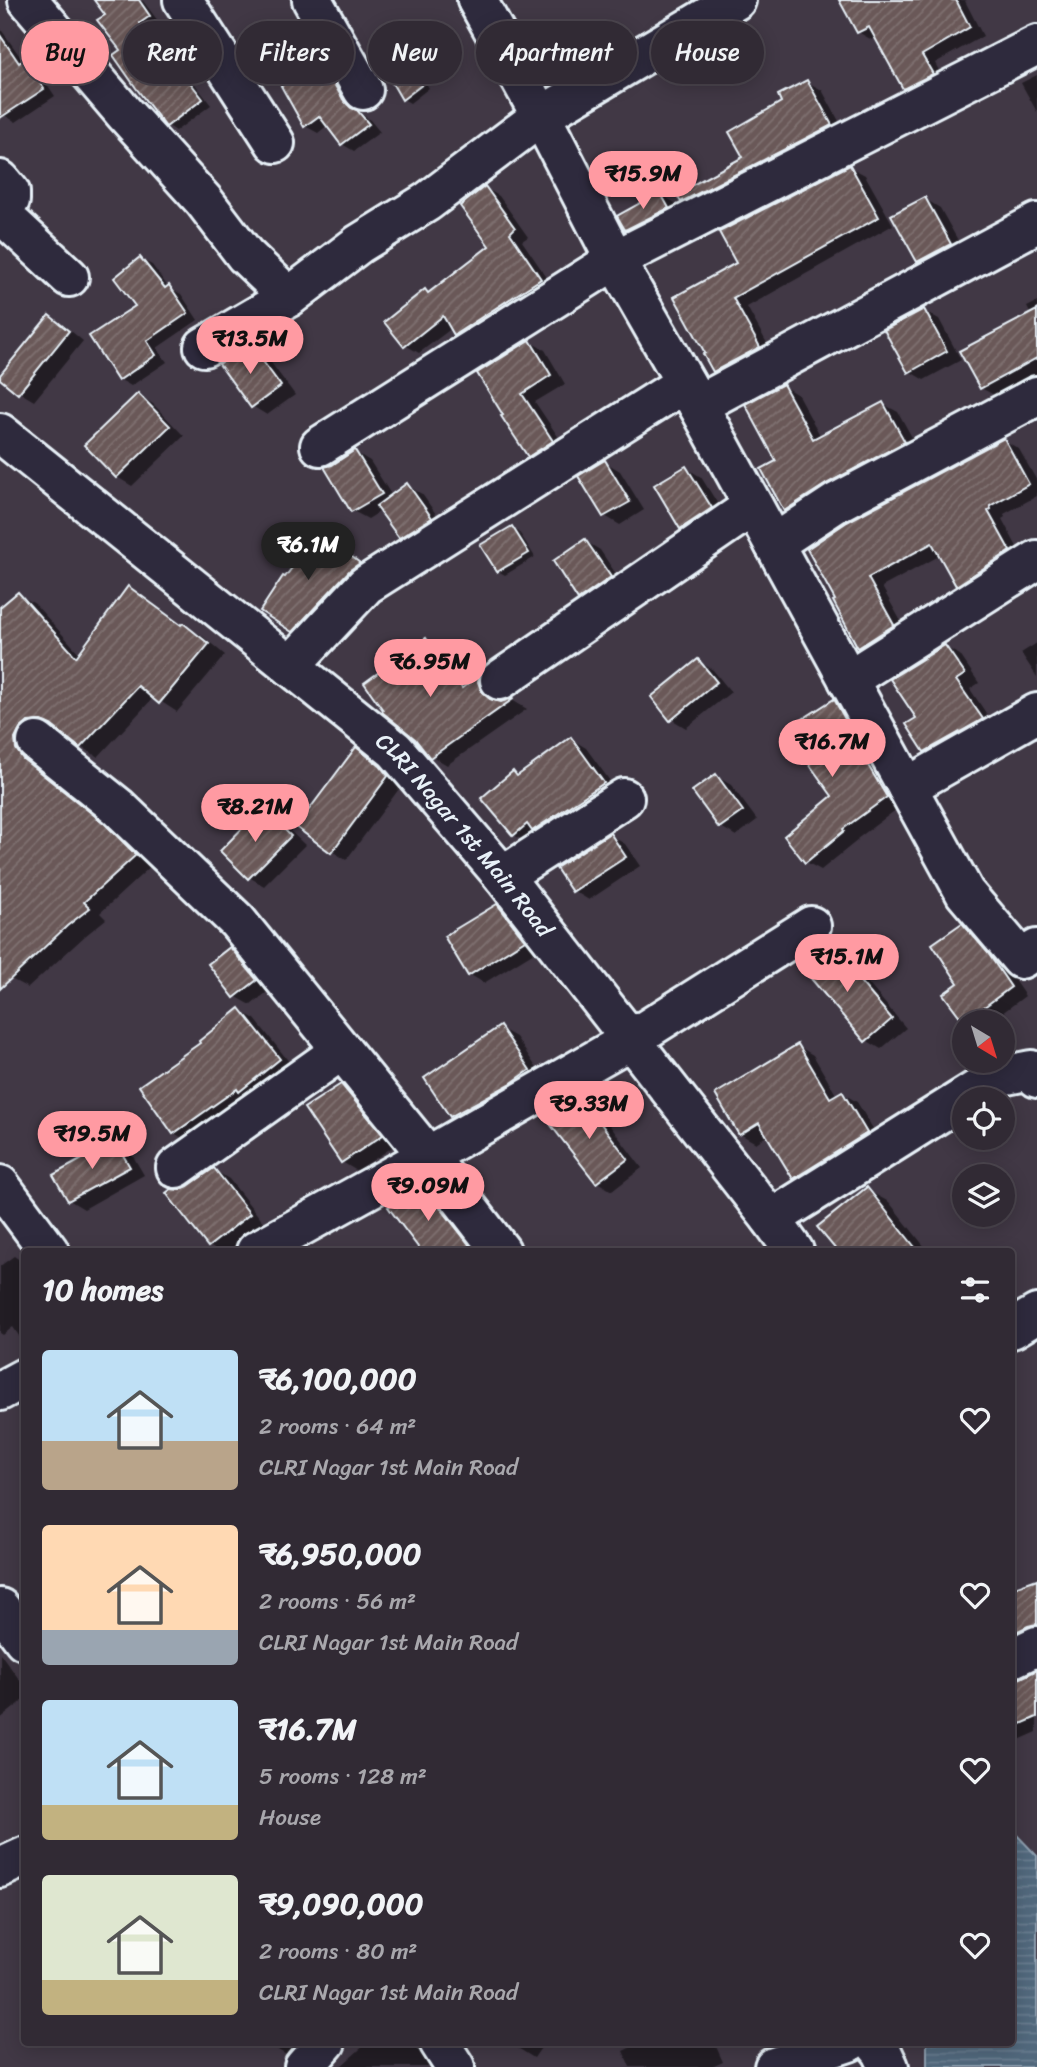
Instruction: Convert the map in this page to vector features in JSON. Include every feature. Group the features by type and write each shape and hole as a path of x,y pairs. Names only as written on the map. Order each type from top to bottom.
{"street":[{"path":"29,0 125,114 204,201 245,255 289,297"},
{"path":"183,0 275,143"},
{"path":"312,0 363,90"},
{"path":"477,0 541,116 615,260 692,394 965,892 1021,959 1037,949"},
{"path":"204,347 289,297 359,244 427,202 541,116 736,0"},
{"path":"320,446 615,260 1037,45"},
{"path":"0,180 10,192 10,200 0,212 69,277"},
{"path":"290,666 366,585 692,394 1037,223"},
{"path":"774,544 836,503 1037,396"},
{"name":"CLRI Nagar 1st Main Road","path":"0,433 395,750 503,876 792,1248"},
{"path":"500,680 753,506"},
{"path":"848,680 1037,560"},
{"path":"907,787 1037,713"},
{"path":"37,742 118,807 237,921 428,1156 499,1248"},
{"path":"503,876 624,798"},
{"path":"261,1248 630,1040 811,926"},
{"path":"176,1168 342,1050"},
{"path":"771,1219 997,1077 1031,1070 1037,1078"},
{"path":"0,1185 47,1248"},
{"path":"1015,1327 1037,1314"},
{"path":"0,1391 21,1380"},
{"path":"0,1608 21,1636"},
{"path":"1015,1657 1037,1647"},
{"path":"0,1868 21,1858"},
{"path":"304,2067 322,2046"},
{"path":"442,2046 455,2067"},
{"path":"774,2067 837,2046"},
{"path":"878,2046 883,2052 888,2067"}],"water":[{"path":"1015,1833 1037,1856 1037,2067 927,2067 927,2046 1015,2046"}],"building":[{"path":"94,0 139,0 150,16 143,21 123,21 123,69 113,55 120,50 109,36 109,21 97,20 105,15"},
{"path":"839,0 956,0 970,27 922,55 933,74 903,89 869,27 857,33"},
{"path":"0,35 19,63 21,61 21,84 41,84 44,89 0,118"},
{"path":"807,80 832,125 681,202 676,194 743,157 729,132 781,102 778,95"},
{"path":"133,84 191,84 203,99 166,127"},
{"path":"334,84 344,101 357,110 369,124 341,145 319,116 304,127 281,86"},
{"path":"393,84 423,84 402,100"},
{"path":"850,165 879,217 733,298 760,347 713,372 674,297 736,263 719,232"},
{"path":"485,186 515,228 510,233 541,279 454,335 443,316 404,347 384,322 425,289 428,293 489,246 460,206"},
{"path":"660,192 669,208 625,230 617,216"},
{"path":"925,197 951,244 917,262 891,215"},
{"path":"140,257 165,288 169,285 188,313 147,341 156,355 118,381 89,336 135,306 114,278"},
{"path":"924,309 947,351 908,373 884,330"},
{"path":"1037,310 1037,358 980,389 959,351"},
{"path":"49,315 69,331 18,394 0,379 0,375"},
{"path":"530,340 551,375 522,394 553,441 528,457 477,373"},
{"path":"251,345 281,386 251,408 219,364"},
{"path":"783,384 813,439 883,402 905,442 826,484 784,511 761,469 776,461 745,404"},
{"path":"138,393 170,426 116,478 84,445"},
{"path":"1004,438 1029,484 990,506 988,511 1010,551 956,586 932,543 868,578 894,625 858,648 807,549 847,522"},
{"path":"355,450 382,494 351,512 324,467"},
{"path":"605,460 630,502 603,517 578,476"},
{"path":"686,466 712,508 680,529 654,485"},
{"path":"407,483 432,518 399,538 376,506"},
{"path":"512,526 529,553 497,572 480,545"},
{"path":"319,532 360,563 350,570 292,632 260,611 283,576 285,577"},
{"path":"585,539 611,577 578,600 553,561"},
{"path":"128,586 209,644 159,704 138,686 80,748 51,725 41,721 28,722 20,729 15,739 16,749 23,759 104,823 136,855 84,902 90,908 0,989 0,607 18,592 76,657"},
{"path":"426,638 462,688 479,675 478,682 482,692 490,699 501,702 513,699 430,758 415,739 382,712 364,683"},
{"path":"945,645 965,674 956,680 983,719 924,752 906,724 916,718 890,679"},
{"path":"698,659 717,682 670,721 651,697"},
{"path":"834,699 887,797 843,829 844,831 805,863 784,836 832,796 804,757 802,759 784,731"},
{"path":"571,737 604,783 532,831 527,824 513,836 481,798 513,771 517,776"},
{"path":"356,747 388,776 331,853 296,827"},
{"path":"716,774 743,811 719,828 692,791"},
{"path":"259,811 266,818 270,815 291,836 248,879 220,851"},
{"path":"610,833 626,857 572,892 556,868"},
{"path":"497,904 525,940 468,976 444,936"},
{"path":"962,923 988,953 1011,987 980,1010 955,1010 943,994 958,983 932,944"},
{"path":"829,945 892,1019 865,1042 802,968"},
{"path":"230,947 257,980 234,998 208,964"},
{"path":"240,1008 280,1059 239,1092 237,1089 173,1134 139,1086 200,1043 199,1041"},
{"path":"500,1026 530,1070 450,1117 424,1078"},
{"path":"798,1044 830,1098 842,1091 867,1133 793,1179 759,1123 739,1135 715,1094"},
{"path":"341,1084 383,1135 341,1163 304,1108"},
{"path":"582,1099 628,1159 596,1183 550,1124"},
{"path":"115,1141 130,1167 68,1201 53,1175"},
{"path":"214,1168 250,1214 208,1247 166,1193 171,1189 179,1190 188,1186"},
{"path":"422,1184 472,1248 419,1248 388,1207"},
{"path":"867,1187 916,1248 834,1248 817,1227"},
{"path":"1037,1579 1037,1624 1015,1632 1015,1587"},
{"path":"1037,1670 1037,1717 1015,1727 1015,1679"}]}
